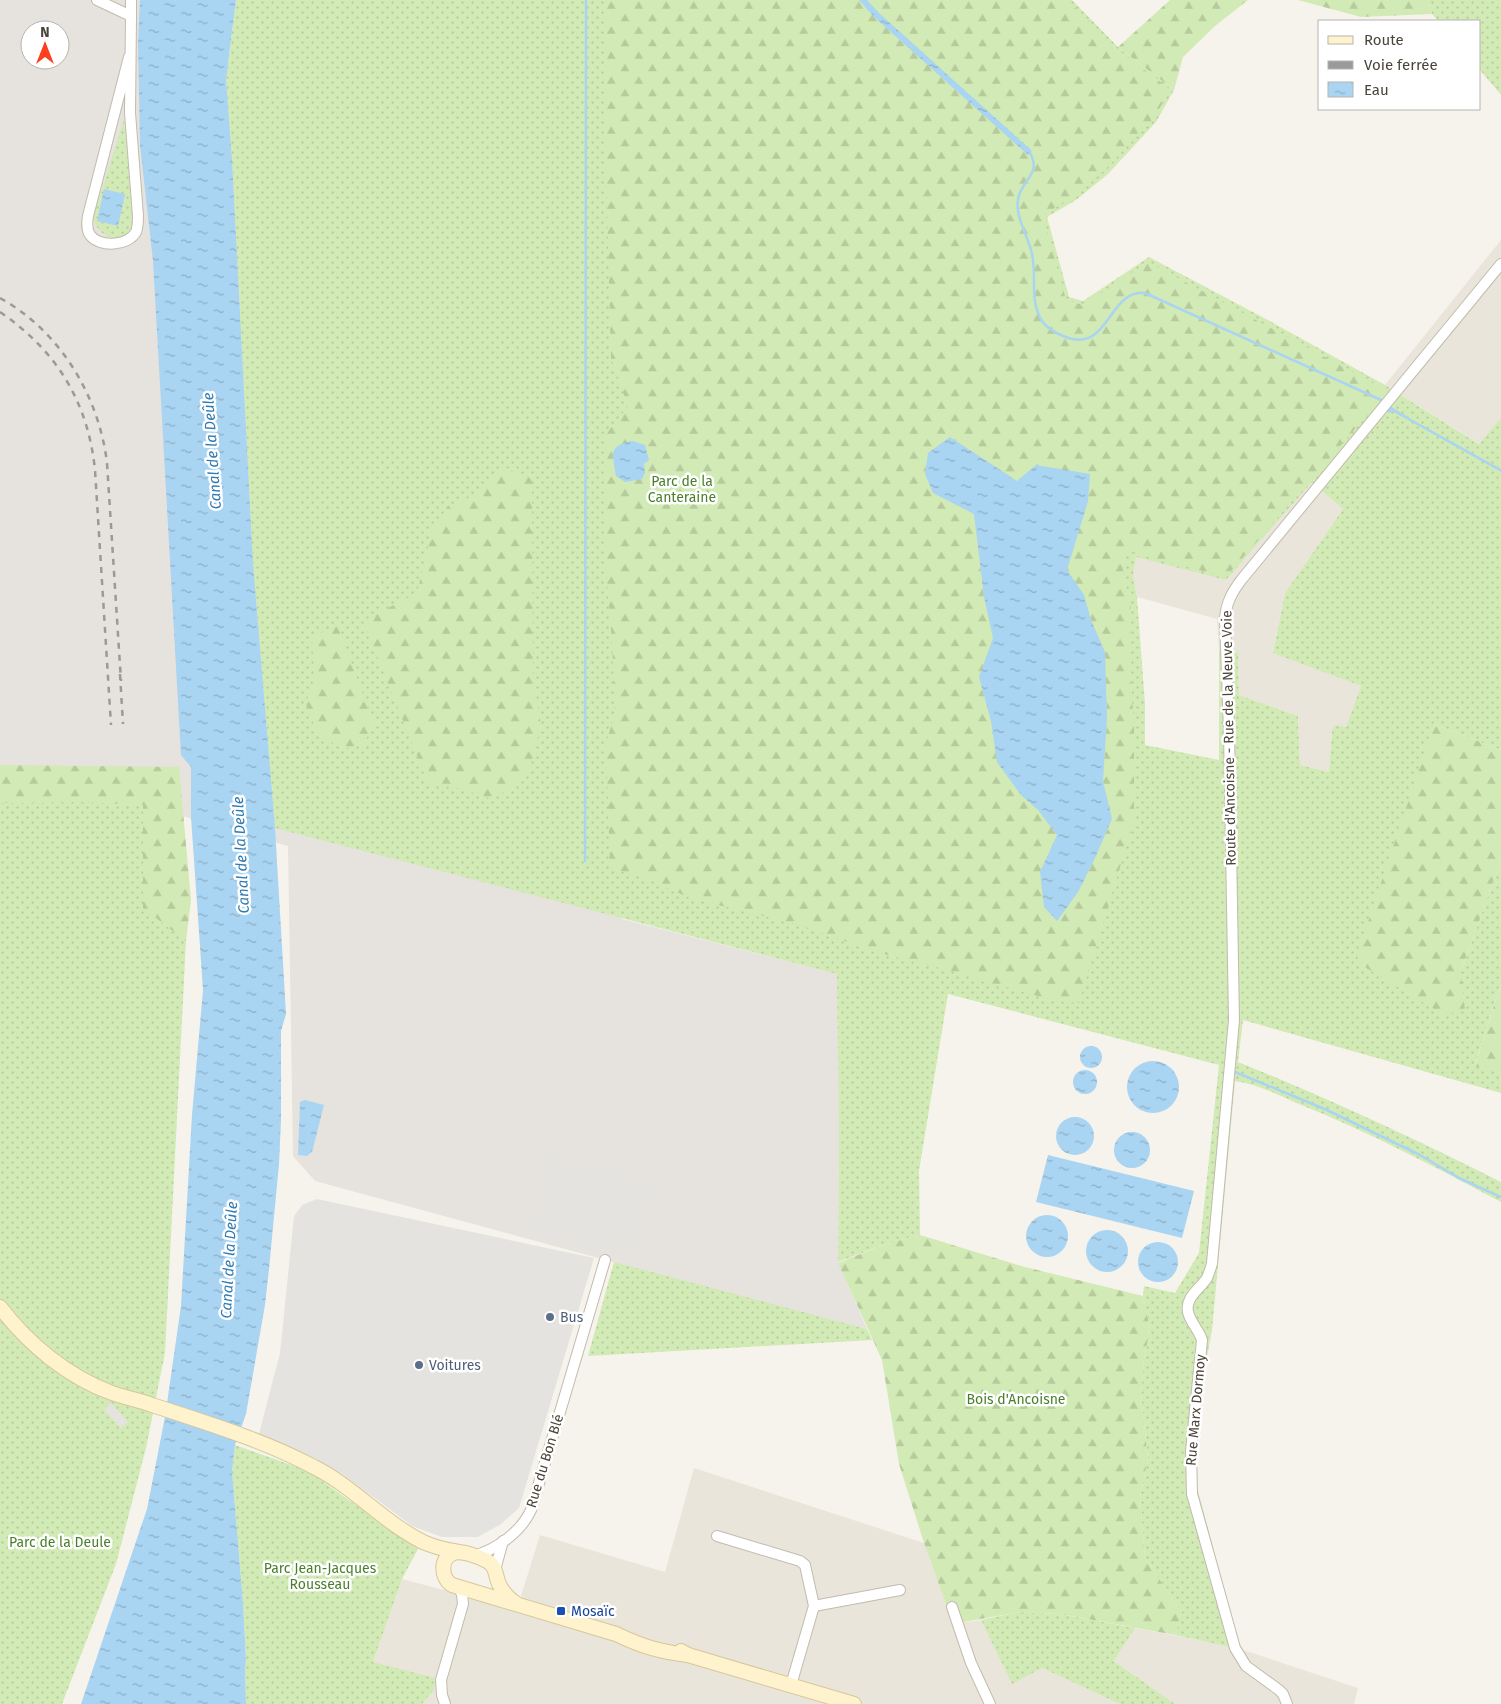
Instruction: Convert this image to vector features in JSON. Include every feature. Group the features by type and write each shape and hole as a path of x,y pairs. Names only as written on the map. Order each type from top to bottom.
{"street":[{"path":"97,0 131,16"},
{"path":"129,56 87,223 90,235 95,239 110,243 119,243 130,238 138,224 130,113 129,56 132,0"},
{"name":"Route d'Ancoisne - Rue de la Neuve Voie","path":"1230,1069 1234,1010 1229,731 1225,627 1227,602 1242,579 1501,264"},
{"name":"Rue Marx Dormoy","path":"1230,1069 1212,1263 1206,1279 1188,1303 1188,1312 1201,1335 1202,1346 1191,1450 1191,1487 1194,1505 1235,1648 1246,1666 1279,1690 1287,1704"},
{"name":"Rue du Bon Blé","path":"473,1556 491,1550 503,1541 524,1522 533,1504 605,1260"},
{"path":"0,1302 37,1336 66,1359 110,1385 150,1404"},
{"path":"0,1307 28,1339 45,1354 66,1369 104,1390 150,1404 297,1458 346,1486 395,1525 424,1542 490,1562 506,1596 517,1604"},
{"path":"717,1536 803,1562 807,1568 814,1606 791,1685"},
{"path":"463,1604 470,1597 492,1588 495,1584 503,1541"},
{"path":"424,1542 435,1554 443,1568"},
{"path":"459,1552 449,1556 445,1560 443,1568 444,1577 448,1582 458,1587 616,1634 657,1651 688,1655 854,1704"},
{"path":"445,1704 441,1680 463,1604 458,1587"},
{"path":"814,1606 900,1590"},
{"path":"952,1607 974,1671 990,1704"}],"shaded area":[{"path":"0,0 200,0 622,919 838,974 838,1262 867,1329 764,1303 315,1181 293,1156 288,846 144,805 0,803"},
{"path":"1501,240 1501,418 1480,444 1385,385"},
{"path":"1312,481 1343,509 1285,593 1273,652 1361,686 1346,728 1332,731 1329,772 1300,765 1298,716 1239,695 1238,653 1219,650 1217,619 1137,597 1133,575 1136,556 1226,580"},
{"path":"548,1153 657,1180 640,1247 617,1241 613,1254 528,1233"},
{"name":"Voitures","path":"317,1199 594,1258 519,1508 501,1524 478,1537 442,1537 412,1526 344,1475 305,1453 259,1434 280,1353 294,1216 302,1205"},
{"path":"111,1403 128,1422 121,1428 104,1410"},
{"path":"694,1468 924,1543 953,1624 981,1620 1012,1683 1042,1668 1120,1704 422,1704 434,1690 373,1662 402,1579 517,1609 540,1535 665,1572"},
{"path":"1135,1628 1231,1646 1358,1688 1354,1704 1175,1704 1114,1661"}],"green space":[{"name":"Parc de la Canteraine","path":"236,0 1072,0 1118,47 1174,90 1156,122 1108,174 1076,200 1047,217 1069,297 1083,301 1149,257 1385,385 1479,444 1501,418 1501,750 1434,724 1461,971 1501,860 1501,983 1475,1065 1501,1073 1501,1093 1243,1020 1238,1062 1371,1119 1501,1182 1501,1202 1351,1126 1268,1090 1235,1081 1212,1330 1205,1368 1196,1449 1196,1483 1240,1649 1175,1635 1182,1613 1145,1558 1140,1497 1148,1459 1141,1396 1144,1359 1150,1329 1143,1296 1144,1286 1175,1293 1199,1253 1219,1065 948,994 919,1171 920,1235 883,1245 838,1262 837,974 275,828 253,564 232,160 226,80","holes":["1312,482 1343,509 1285,593 1273,653 1361,686 1346,727 1335,725 1332,731 1329,772 1300,765 1298,716 1239,695 1238,653 1219,650 1219,760 1145,745 1145,704 1137,597 1133,575 1136,557 1226,580"]},
{"path":"604,0 859,0 873,16 1028,155 1032,150 879,13 867,0 1068,0 1116,48 1171,90 1152,120 1104,171 1074,195 1043,216 1066,300 1083,305 1148,262 1388,391 1226,577 1125,551 1123,572 1131,605 1129,648 1134,729 1134,821 1079,1003 1055,1001 940,968 872,951 800,925 690,898 645,878 610,868 606,743 615,713 612,641 604,546 605,436 628,406 611,358 605,133","holes":["950,437 1017,481 1088,501 1067,570 1084,595 1091,620 1105,652 1107,718 1103,781 1112,819 1078,892 1057,921 1040,872 1057,835 1038,810 1021,795 997,762 991,721 979,678 993,638 984,597 974,514","649,459 625,482 616,476"]},
{"path":"1170,0 1248,0 1215,26 1183,57 1174,90 1118,47"},
{"path":"1298,0 1427,0 1432,14 1361,17"},
{"path":"1427,0 1501,0 1501,95 1481,71 1481,20 1437,20 1432,14"},
{"path":"124,119 133,221 125,235 120,238 113,238 101,232 93,218"},
{"path":"501,466 532,479 533,677 541,725 529,772 513,789 489,798 461,789 428,783 363,621 417,593 432,530 448,506 480,493"},
{"path":"337,624 374,724 363,745 346,748 319,737 306,705 314,671 312,638"},
{"path":"1434,724 1501,750 1501,860 1461,971 1465,1011 1442,1014 1355,961"},
{"path":"0,765 179,767 191,900 186,941 143,908 143,805 82,802 0,803"},
{"name":"Parc de la Deule","path":"82,802 144,805 143,907 186,941 165,1353 146,1448 116,1564 62,1704 0,1704 0,803"},
{"path":"1501,983 1501,1073 1475,1066"},
{"name":"Bois d'Ancoisne","path":"920,1235 1021,1266 1143,1296 1150,1329 1144,1359 1141,1396 1148,1459 1140,1497 1145,1558 1182,1613 1175,1635 1060,1614 1019,1612 953,1624 924,1543 899,1464 882,1360 838,1263 883,1245"},
{"path":"614,1262 867,1329 872,1340 588,1356"},
{"name":"Parc Jean-Jacques Rousseau","path":"235,1445 308,1471 418,1549 402,1579 373,1662 435,1678 434,1690 422,1704 246,1704 243,1603 232,1471"},
{"path":"1019,1612 1060,1614 1135,1628 1114,1661 1175,1704 1120,1704 1042,1668 1012,1684 981,1620"}],"water":[{"name":"Canal de la Deûle","path":"140,0 236,0 226,80 232,160 253,564 275,828 286,1014 281,1031 279,1164 265,1305 246,1414 235,1445 232,1471 243,1603 246,1704 81,1704 147,1509 165,1417 181,1306 192,1115 203,990 191,817 191,767 181,755 153,261 140,145 138,43"},
{"path":"859,0 867,0 1032,151 1028,155 873,16"},
{"path":"104,189 125,194 118,226 97,221"},
{"path":"1390,406 1501,469 1501,472 1392,411 1390,413 1386,411"},
{"path":"950,437 1017,481 1036,465 1090,474 1088,501 1067,570 1084,595 1091,620 1105,652 1107,718 1103,781 1112,819 1078,892 1057,921 1044,907 1040,872 1057,835 1038,810 1021,795 997,762 991,721 979,677 993,638 984,597 974,514 933,493 925,474 928,453"},
{"path":"633,441 645,445 649,460 644,464 645,473 642,479 625,482 616,476 613,457 615,448"},
{"path":"1091,1046 1099,1049 1102,1057 1099,1065 1091,1068 1083,1065 1080,1057 1083,1049"},
{"path":"1148,1061 1158,1061 1172,1068 1179,1082 1179,1092 1172,1106 1158,1113 1148,1113 1138,1109 1131,1102 1127,1092 1127,1082 1131,1072 1138,1065"},
{"path":"1085,1070 1090,1071 1096,1077 1096,1087 1090,1093 1085,1094 1080,1093 1074,1087 1073,1082 1074,1077 1080,1071"},
{"path":"305,1100 324,1105 312,1152 307,1156 298,1155 300,1102"},
{"path":"1075,1117 1089,1122 1094,1136 1089,1150 1075,1155 1061,1150 1056,1136 1061,1122"},
{"path":"1132,1132 1139,1133 1145,1137 1149,1143 1149,1157 1145,1163 1139,1167 1132,1168 1125,1167 1119,1163 1115,1157 1114,1150 1115,1143 1119,1137 1125,1133"},
{"path":"1048,1155 1194,1191 1182,1238 1036,1202"},
{"path":"1047,1215 1062,1221 1068,1236 1062,1251 1047,1257 1032,1251 1026,1236 1032,1221"},
{"path":"1107,1230 1122,1236 1128,1251 1122,1266 1107,1272 1092,1266 1086,1251 1092,1236"},
{"path":"1162,1242 1169,1245 1175,1251 1178,1262 1177,1270 1169,1279 1162,1282 1154,1282 1147,1279 1139,1270 1138,1258 1141,1251 1150,1243"}],"waterway":[{"path":"585,861 586,0"},
{"path":"1029,151 1034,166 1020,192 1018,213 1032,254 1034,296 1038,313 1042,321 1051,330 1078,340 1090,337 1100,330 1123,301 1132,295 1145,293 1381,400"},
{"path":"1235,1072 1327,1110 1420,1155 1459,1178 1501,1197"}],"railway":[{"path":"0,298 41,328 58,347 73,368 85,390 103,438 107,463 121,681"},
{"path":"0,312 20,327 53,361 77,400 85,422 95,470 111,725"},
{"path":"120,674 123,724"}],"place":[{"name":"Bus","path":"550,1317"},
{"name":"Voitures","path":"419,1365"},
{"name":"Mosaïc","path":"561,1611"}]}
